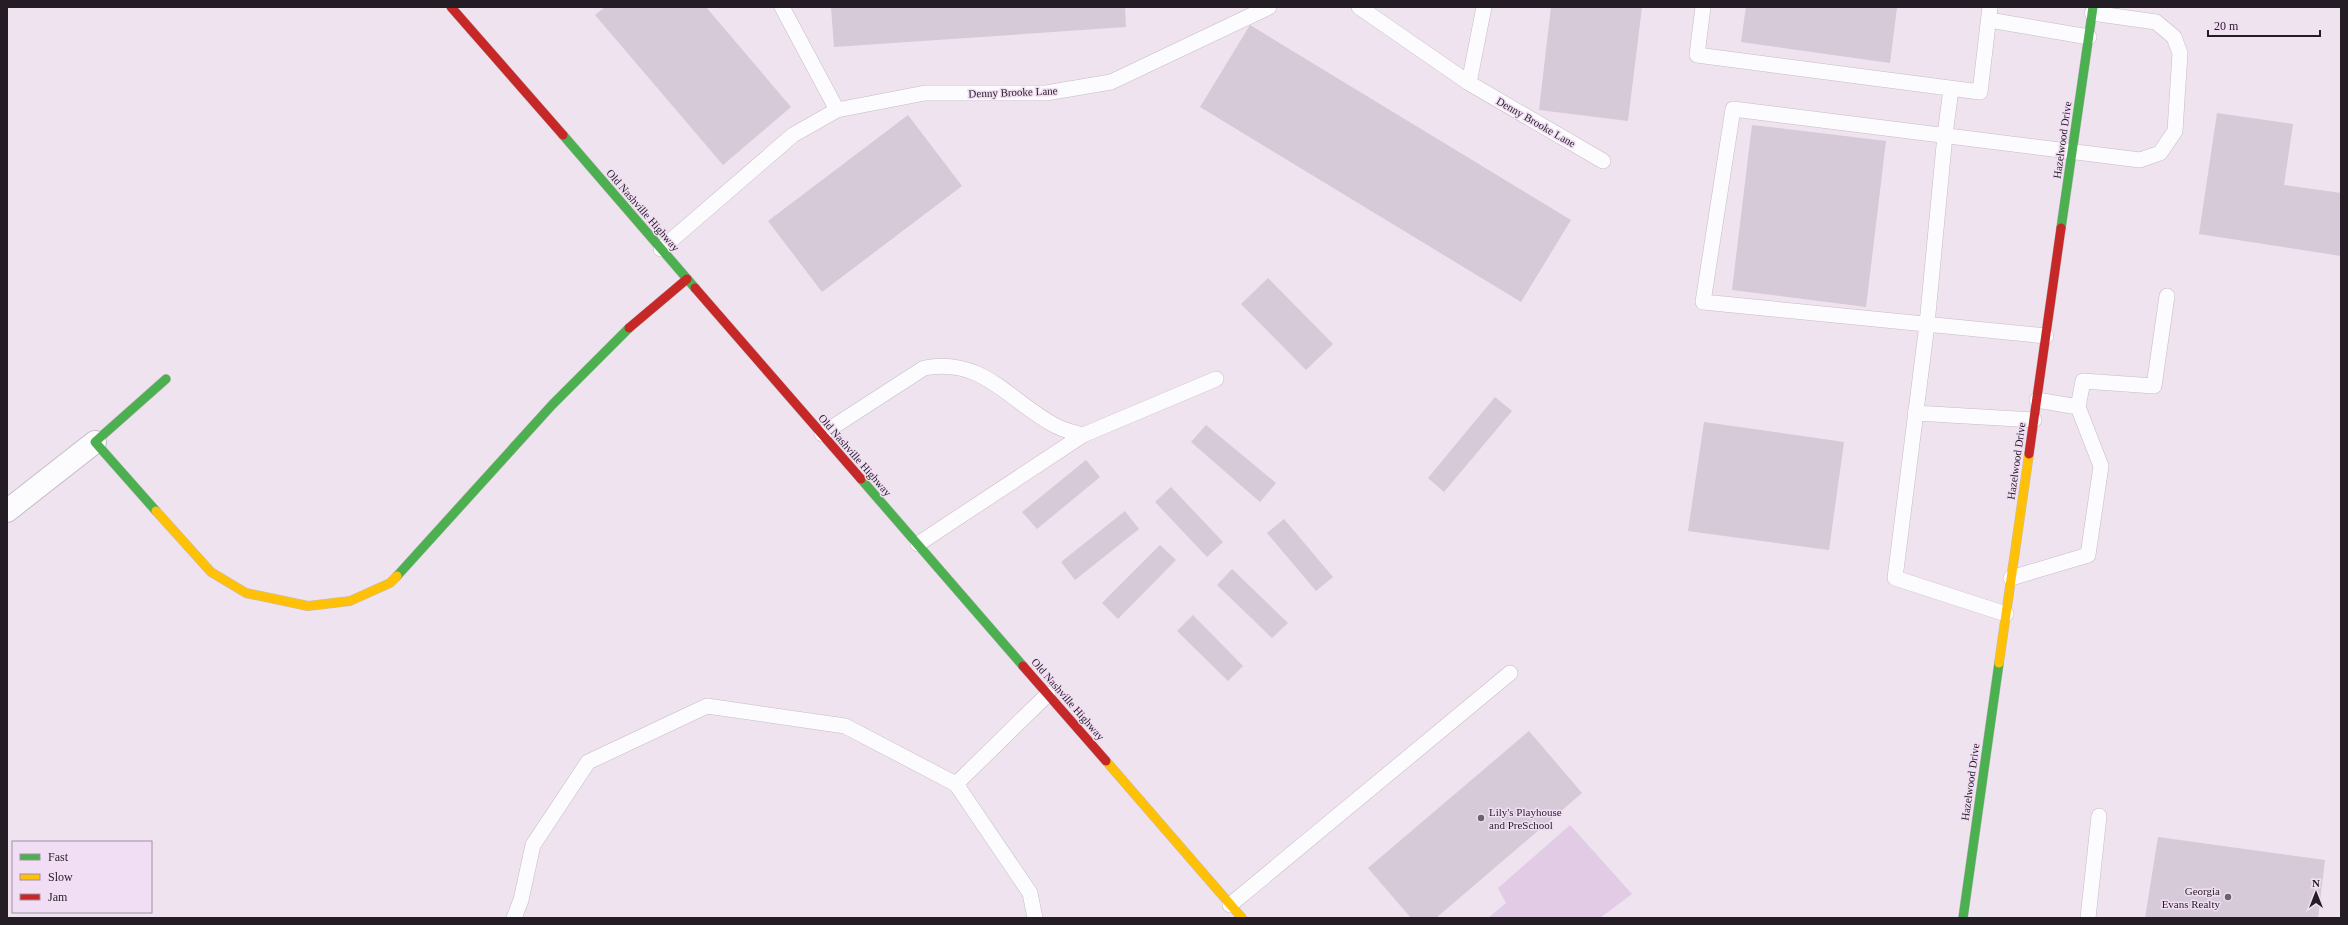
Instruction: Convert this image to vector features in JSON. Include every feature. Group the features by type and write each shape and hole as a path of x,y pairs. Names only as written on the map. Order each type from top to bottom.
{"street":[{"name":"Old Nashville Highway","path":"451,7 1242,918"},
{"name":"Hazelwood Drive","path":"1963,918 2093,10"},
{"path":"95,442 211,572 246,593 292,603 308,606 350,602 390,583 552,405 642,315 687,279"},
{"path":"7,512 95,442 166,379"}],"lane":[{"path":"782,7 837,110"},
{"name":"Denny Brooke Lane","path":"661,249 793,135 837,110 925,93 1046,93 1112,82 1269,7"},
{"name":"Denny Brooke Lane","path":"1359,7 1469,82 1603,161"},
{"path":"1469,82 1484,7"},
{"path":"1703,7 1697,54 1980,92 1990,14 2089,37"},
{"path":"2046,336 1703,302 1733,109 2140,160 2160,153 2175,131 2180,53 2174,37 2156,22 2093,10"},
{"path":"1951,89 1945,135 1927,324 1895,578 2006,614"},
{"path":"2011,578 2088,555 2102,466 2078,407 2083,381 2154,386 2167,296"},
{"path":"822,434 924,368 943,364 966,368 1004,389 1054,425 1083,435"},
{"path":"918,544 1083,435 1216,379"},
{"path":"2037,400 2078,407"},
{"path":"1915,413 2034,420"},
{"path":"1230,905 1510,673"},
{"path":"956,784 1048,694"},
{"path":"514,918 521,900 533,845 588,762 707,706 845,726 956,784 1030,893 1035,918"},
{"path":"2088,918 2099,816"}],"shaded area":[{"path":"1570,825 1632,894 1600,918 1488,918 1506,903 1498,888"}],"building":[{"path":"605,7 706,7 791,107 723,165 595,15"},
{"path":"831,7 1125,7 1126,27 834,47"},
{"path":"1551,7 1642,7 1628,121 1539,110"},
{"path":"1746,7 1897,7 1890,63 1741,42"},
{"path":"1250,25 1571,220 1521,302 1200,107"},
{"path":"2217,113 2293,124 2284,185 2341,193 2341,256 2199,234"},
{"path":"908,115 962,186 822,292 768,221"},
{"path":"1752,125 1886,141 1866,307 1732,290"},
{"path":"1268,278 1333,344 1306,370 1241,304"},
{"path":"1495,397 1512,411 1444,492 1428,478"},
{"path":"1704,422 1844,442 1829,550 1688,531"},
{"path":"1206,425 1276,483 1260,502 1191,442"},
{"path":"1086,460 1100,477 1037,529 1022,512"},
{"path":"1171,487 1223,542 1207,557 1155,502"},
{"path":"1125,511 1139,529 1075,580 1061,562"},
{"path":"1284,519 1333,577 1316,591 1267,533"},
{"path":"1160,545 1176,560 1118,619 1102,603"},
{"path":"1232,569 1288,623 1272,638 1217,585"},
{"path":"1193,615 1243,666 1228,681 1177,631"},
{"path":"1529,731 1582,793 1436,918 1411,918 1368,868"},
{"path":"2158,837 2325,860 2318,918 2145,918"}],"traffic: fast":[{"path":"2061,228 2093,7"},
{"path":"563,135 695,288"},
{"path":"397,576 552,405 629,328"},
{"path":"156,511 95,442 166,379"},
{"path":"861,479 1023,666"},
{"path":"1963,918 1999,663"}],"traffic: slow":[{"path":"1999,663 2029,454"},
{"path":"156,511 211,572 246,593 308,606 350,601 390,583 397,576"},
{"path":"1106,761 1242,918"}],"traffic: jam":[{"path":"451,7 563,135"},
{"path":"2029,454 2061,228"},
{"path":"629,328 687,279"},
{"path":"695,288 861,479"},
{"path":"1023,666 1106,761"}],"place":[{"name":"Lily's Playhouse and PreSchool","path":"1481,818"},
{"name":"Georgia Evans Realty","path":"2228,897"}]}
